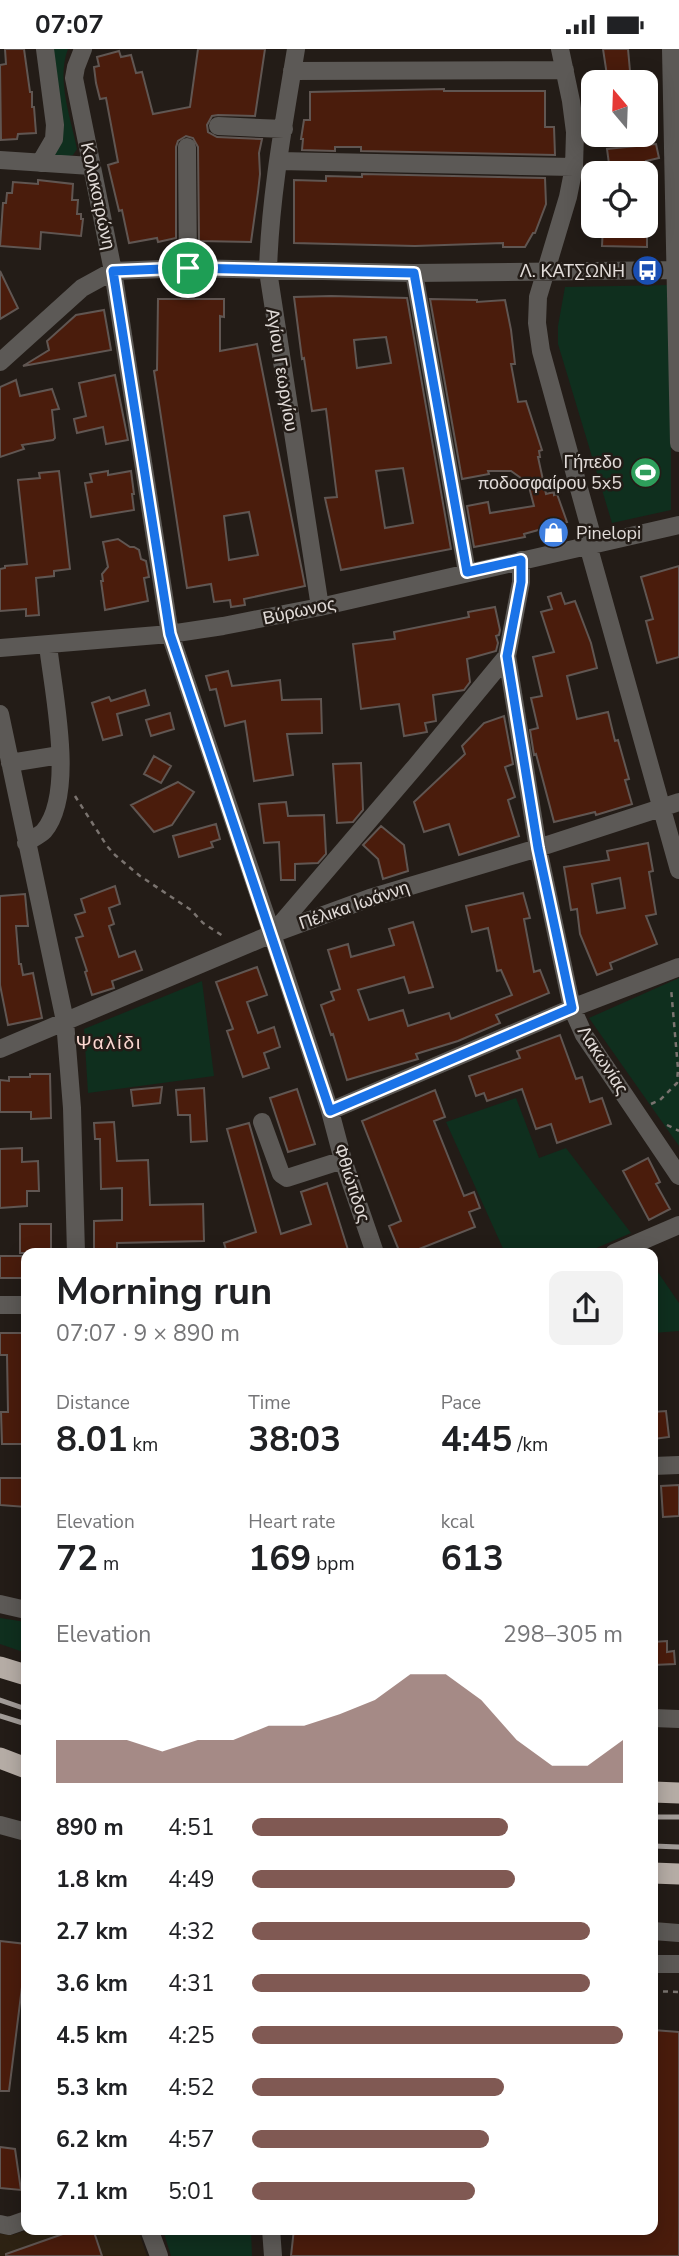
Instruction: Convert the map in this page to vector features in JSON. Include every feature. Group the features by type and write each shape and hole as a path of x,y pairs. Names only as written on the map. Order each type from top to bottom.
{"highway":[{"path":"0,1667 21,1673"},
{"path":"0,1758 21,1766"},
{"path":"0,1774 21,1778"},
{"path":"658,1792 679,1793"},
{"path":"658,1873 679,1874"}],"street":[{"path":"40,163 54,139 55,125 45,49"},
{"name":"Κολοκοτρώνη","path":"83,49 74,78 113,271 170,634"},
{"name":"Αγίου Γεωργίου","path":"296,49 268,246 268,271 320,607"},
{"path":"560,49 575,132 573,167 568,197 538,297 537,323 541,351 679,870"},
{"path":"671,49 679,443"},
{"path":"292,71 565,70"},
{"path":"218,126 284,129"},
{"path":"187,147 188,268"},
{"path":"0,160 91,166"},
{"path":"279,161 573,167"},
{"path":"0,362 82,288 113,271 188,268 414,273 677,270"},
{"path":"414,273 467,572"},
{"name":"Βύρωνος","path":"0,648 170,634 320,607 679,524"},
{"name":"Λακωνίας","path":"521,560 520,592 507,656 538,848 572,1008 584,1035 679,1177"},
{"name":"Φθιώτιδος","path":"170,634 272,934 373,1248"},
{"path":"26,843 43,831 56,808 61,780 48,645"},
{"path":"272,934 507,656"},
{"path":"0,714 65,1021 72,1108 76,1248"},
{"path":"10,763 60,755"},
{"name":"Πέλικα Ιωάννη","path":"0,1049 232,950 370,898 679,802"},
{"path":"330,1111 572,1008 675,969"},
{"path":"262,1122 281,1174 287,1178 343,1160"},
{"path":"626,1248 679,1225"},
{"path":"0,1305 21,1305"},
{"path":"658,1467 679,1465"},
{"path":"0,1604 21,1609"},
{"path":"658,1718 679,1719"},
{"path":"0,1825 21,1831"},
{"path":"658,1931 679,1933"},
{"path":"658,1964 679,1964"},
{"path":"0,2224 9,2226 21,2222"},
{"path":"151,2235 159,2256"},
{"path":"271,2235 273,2256"}],"path":[{"path":"61,780 116,855 140,876 219,932 232,950"},
{"path":"635,1110 660,1100 677,1083 673,1029 675,969"},
{"path":"658,1991 679,1992"}],"shaded area":[{"path":"21,2232 21,2235 140,2235 147,2256 0,2256 0,2234"}],"green space":[{"path":"52,49 68,49 64,86 77,149 73,155 65,157 53,155"},
{"path":"671,285 671,510 612,523 558,344 558,326 565,287"},
{"path":"679,978 679,1146 589,1018"},
{"path":"202,981 214,1076 88,1093 84,1029"},
{"path":"516,1098 539,1158 566,1148 631,1233 596,1248 503,1248 446,1122"},
{"path":"658,1272 679,1303 679,1331 658,1333"},
{"path":"0,1618 21,1621 21,1651 0,1644"},
{"path":"165,2235 251,2235 252,2256 171,2256"}],"building":[{"path":"5,49 24,49 36,133 18,134 17,139 1,140 0,65 6,64"},
{"path":"198,49 265,49 255,116 212,116 207,125 208,132 217,137 262,139 251,242 199,241 198,147 193,138 186,136 178,141 176,147 176,238 129,243 108,165 118,162 106,98 100,99 96,83 94,67 99,66 97,57 119,51 121,57 131,55 136,73 142,72 153,114 190,107"},
{"path":"603,49 628,49 630,70 606,70"},
{"path":"444,89 545,91 545,127 554,127 555,155 361,151 361,147 335,147 335,151 302,150 304,120 310,120 310,92"},
{"path":"657,147 659,158 646,161 609,161 607,149"},
{"path":"362,174 545,178 546,204 535,233 525,247 503,247 503,243 415,246 294,243 294,180 326,181 326,176 362,177"},
{"path":"38,180 73,184 72,200 78,200 77,214 81,214 83,219 81,236 41,232 40,249 0,246 3,203 6,203 7,193 12,193 13,182 38,184"},
{"path":"602,238 647,238 647,247 602,246"},
{"path":"0,271 18,308 0,319"},
{"path":"294,297 407,298 451,549 341,570 325,498 337,497 326,409 312,411","holes":["386,337 391,363 357,368 354,340","403,468 413,523 385,528 376,471"]},
{"path":"158,299 224,299 224,317 220,316 220,351 257,344 305,586 244,599 245,605 231,607 230,600 214,602 211,584 187,588 154,371 157,370","holes":["249,512 258,555 229,560 224,516"]},
{"path":"430,299 477,302 505,300 511,330 515,364 511,364 518,402 526,401 542,450 539,451 538,457 546,494 557,494 567,522 524,534 525,537 474,547 467,506 488,502 490,513 534,506 528,483 511,471 488,471 489,474 462,479"},
{"path":"104,310 111,350 23,366 49,350 47,341 76,315"},
{"path":"115,375 128,440 106,444 103,427 77,433 74,419 86,416 79,383"},
{"path":"16,380 20,396 52,389 59,409 52,410 55,438 22,445 24,449 0,457 0,387"},
{"path":"59,471 70,569 54,571 54,576 36,578 39,615 26,616 26,609 0,611 0,569 27,564 18,480 40,478 39,473"},
{"path":"108,471 108,475 131,471 134,510 91,517 85,483 92,482 90,474"},
{"path":"118,539 139,550 141,559 146,561 149,577 144,578 148,601 105,610 101,581 102,574 108,567 103,542"},
{"path":"679,566 679,657 657,663 646,621 653,619 641,577"},
{"path":"561,593 565,604 575,601 597,668 567,676 577,719 608,712 629,779 625,780 632,804 596,815 595,812 554,822 536,754 534,755 530,730 538,728 531,698 542,696 533,657 554,652 541,612 552,609 548,597"},
{"path":"495,607 500,630 496,636 496,651 467,659 470,682 464,690 433,695 436,721 425,723 427,732 404,736 399,704 361,709 353,644 395,639 394,632 469,617 468,612"},
{"path":"228,671 232,686 280,680 282,700 321,699 322,733 287,734 293,775 254,781 245,721 225,726 216,689 210,690 206,676"},
{"path":"145,690 149,705 117,714 122,735 103,740 92,703 109,697 111,701"},
{"path":"170,713 174,729 151,736 146,720"},
{"path":"504,716 513,764 505,767 515,797 508,800 519,836 459,855 449,824 424,832 414,802 465,754 462,746 484,723"},
{"path":"154,756 171,766 161,783 144,774"},
{"path":"361,763 363,810 353,822 337,823 333,764"},
{"path":"178,782 194,792 172,825 154,832 131,805"},
{"path":"286,802 288,816 324,815 326,854 318,863 295,864 295,880 281,880 279,842 264,843 259,804"},
{"path":"216,824 220,839 211,842 213,847 179,857 173,836"},
{"path":"381,826 404,845 408,871 383,879 378,859 363,845"},
{"path":"648,843 653,871 649,872 656,914 646,916 657,944 610,963 612,969 597,975 580,934 577,909 571,910 564,867 609,860 607,851","holes":["620,878 625,908 597,913 592,884"]},
{"path":"115,886 120,904 109,908 114,924 109,926 119,957 135,951 142,970 112,981 114,988 92,995 76,938 83,936 75,915 85,912 81,899"},
{"path":"523,893 530,918 524,919 534,972 540,970 549,993 496,1015 500,1023 458,1041 416,1054 418,1059 347,1080 321,1005 334,1000 331,992 340,989 328,950 348,944 351,957 394,945 389,929 413,922 433,987 409,993 404,977 358,990 369,1020 403,1010 408,1026 449,1013 451,1019 512,995 501,970 497,971 488,928 472,932 466,906"},
{"path":"25,894 28,926 16,926 19,964 23,975 33,973 42,1018 8,1025 0,985 0,896"},
{"path":"257,967 267,995 247,1002 258,1033 274,1027 280,1047 264,1053 269,1068 243,1077 227,1031 233,1029 216,982"},
{"path":"560,1035 576,1079 582,1077 590,1102 602,1098 611,1124 557,1143 551,1124 536,1129 522,1089 487,1101 484,1093 476,1096 469,1076 520,1058 517,1051"},
{"path":"30,1074 50,1074 51,1118 31,1119 31,1112 0,1112 0,1080 30,1077"},
{"path":"162,1087 160,1103 133,1106 131,1090"},
{"path":"204,1088 207,1141 191,1142 190,1115 178,1115 176,1090"},
{"path":"297,1089 315,1144 288,1152 270,1098"},
{"path":"435,1090 445,1117 434,1121 464,1196 474,1192 480,1208 469,1212 475,1227 422,1248 398,1248 389,1226 401,1221 362,1121"},
{"path":"114,1122 117,1161 148,1160 150,1205 203,1204 204,1241 117,1243 117,1248 94,1248 94,1221 122,1220 122,1188 101,1189 100,1139 95,1139 94,1123"},
{"path":"249,1123 281,1234 311,1224 301,1192 327,1183 347,1248 226,1248 224,1243 256,1232 227,1129"},
{"path":"22,1148 22,1162 38,1161 39,1191 27,1191 27,1206 0,1208 0,1149"},
{"path":"648,1158 660,1182 656,1184 670,1209 649,1220 623,1171"},
{"path":"20,1224 51,1224 51,1248 21,1248 20,1253"},
{"path":"0,1256 21,1256 21,1278 0,1278"},
{"path":"0,1333 21,1333 21,1444 2,1444 1,1412 8,1412 7,1355 0,1355"},
{"path":"666,1411 669,1437 658,1438 658,1412"},
{"path":"0,1478 21,1478 21,1507 0,1505"},
{"path":"679,1485 679,1516 663,1517 661,1486"},
{"path":"667,1641 667,1652 674,1651 675,1664 658,1665 658,1642"},
{"path":"0,1941 21,1943 21,1995 9,2091 0,2091"},
{"path":"658,2030 679,2032 679,2256 291,2256 293,2235 658,2235"},
{"path":"0,2147 15,2149 21,2190 0,2188"},
{"path":"60,2235 95,2235 102,2256 6,2256"}],"railway":[{"path":"0,1700 21,1707"},
{"path":"0,1716 21,1722"},
{"path":"658,1817 679,1817"},
{"path":"658,1846 679,1847"}],"place":[{"name":"Λ. ΚΑΤΣΩΝΗ","path":"648,271"},
{"name":"Γήπεδο ποδοσφαίρου 5x5","path":"645,472"},
{"name":"Pinelopi","path":"553,533"}],"district":[{"name":"Ψαλίδι","path":"109,1043"}],"route":[{"path":"188,268 414,273 467,572 521,560 521,582 507,656 538,848 572,1008 330,1111 170,634 113,271 188,268"}]}
